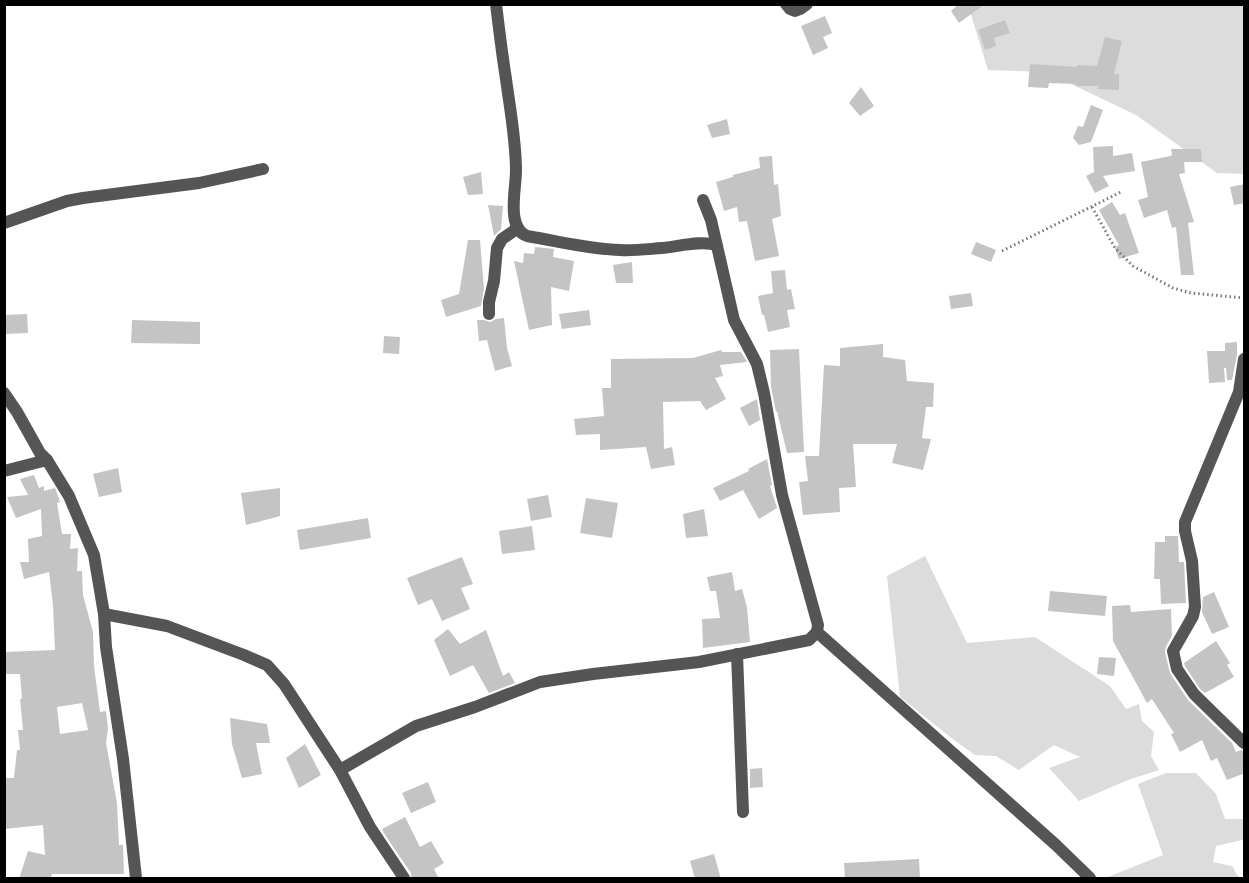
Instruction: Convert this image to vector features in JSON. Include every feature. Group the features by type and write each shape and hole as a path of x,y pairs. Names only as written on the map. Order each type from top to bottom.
{"street":[{"path":"496,4 513,126 516,171 515,219 522,234 571,244 621,250 706,243 717,246"},
{"path":"786,4 790,9 795,10 807,4"},
{"path":"4,223 67,201 199,183 263,169"},
{"path":"703,200 711,220 734,320 757,364 782,495 818,632 1056,845 1090,879"},
{"path":"489,314 497,248 502,238 518,228"},
{"path":"1245,359 1239,392 1185,522 1192,561 1195,607 1193,616 1173,651 1177,669 1194,694 1245,743"},
{"path":"4,393 9,409 69,496 93,555 104,614 106,647 123,759 136,879"},
{"path":"4,471 46,460"},
{"path":"104,614 167,626 267,665 284,684 340,770 370,827 404,879"},
{"path":"340,770 416,726 475,707 540,682 699,662 809,640 818,632"},
{"path":"737,654 743,812"}],"path":[{"path":"1002,251 1123,191"},
{"path":"1092,207 1114,248 1133,266 1173,288 1191,293 1245,298"}],"shaded area":[{"path":"968,5 1244,5 1244,174 1217,173 1136,115 1046,72 988,70"},
{"path":"925,556 967,643 1035,637 1110,686 1126,709 1139,704 1142,721 1154,732 1151,756 1159,770 1128,780 1079,801 1049,768 1080,757 1054,745 1019,770 996,756 975,755 900,697 887,576"},
{"path":"1166,773 1196,773 1216,794 1225,819 1244,819 1244,840 1216,846 1213,862 1232,866 1239,878 1105,878 1163,855 1138,784"}],"building":[{"path":"959,4 985,4 959,23 951,11"},
{"path":"825,16 832,33 823,37 828,48 813,55 801,26"},
{"path":"1005,20 1010,33 994,38 996,46 985,50 978,30"},
{"path":"1105,37 1122,41 1114,74 1119,74 1119,90 1097,89 1099,86 1049,83 1048,88 1028,87 1030,64 1097,66"},
{"path":"861,87 874,106 860,116 849,103"},
{"path":"1091,105 1103,110 1091,142 1079,145 1073,138 1078,126 1083,127"},
{"path":"727,119 730,134 712,138 707,125"},
{"path":"1113,146 1113,156 1132,153 1135,171 1103,176 1109,186 1095,193 1086,176 1094,172 1093,147"},
{"path":"1171,149 1201,149 1202,162 1184,162 1185,173 1179,174 1194,222 1188,223 1194,275 1181,275 1176,227 1172,228 1167,210 1144,218 1138,200 1148,197 1141,162 1170,156 1172,155"},
{"path":"772,156 774,185 778,184 781,216 772,219 779,256 755,261 747,221 739,222 737,207 724,211 716,182 760,168 759,157"},
{"path":"481,172 483,194 468,195 463,177"},
{"path":"1245,184 1245,203 1234,205 1230,187"},
{"path":"1112,202 1120,215 1125,213 1139,253 1119,259 1115,248 1119,245 1099,210"},
{"path":"488,205 503,206 501,229 494,236"},
{"path":"468,240 480,240 484,289 481,306 446,317 441,300 459,294"},
{"path":"976,242 996,250 991,262 971,254"},
{"path":"535,247 554,249 553,257 574,261 569,291 551,287 552,325 529,330 514,261 523,263 524,253 534,254"},
{"path":"632,262 633,283 616,283 613,265"},
{"path":"785,270 787,290 791,289 795,309 787,310 790,327 768,332 758,296 773,293 771,271"},
{"path":"971,293 973,306 951,309 949,296"},
{"path":"589,310 591,325 562,329 559,314"},
{"path":"27,314 28,333 4,334 4,315"},
{"path":"504,318 507,348 512,366 495,371 487,340 479,341 477,320 490,322"},
{"path":"132,320 200,322 200,344 131,343"},
{"path":"384,336 400,337 399,354 383,353"},
{"path":"1237,342 1232,380 1227,380 1226,368 1224,368 1225,382 1209,383 1207,351 1225,351 1225,343"},
{"path":"883,344 883,357 905,360 907,381 934,383 933,407 926,407 922,438 931,439 923,470 892,463 897,444 853,444 856,487 839,488 840,512 803,515 799,482 808,481 805,456 819,456 824,365 840,366 840,348"},
{"path":"799,349 804,452 787,453 771,387 770,350"},
{"path":"721,350 722,352 741,352 747,362 720,365 723,376 715,378 726,399 706,410 700,401 663,402 664,449 672,447 675,465 651,469 646,447 600,450 600,434 576,435 574,419 604,416 602,388 611,388 611,359 693,358"},
{"path":"757,399 760,420 749,426 740,408"},
{"path":"767,459 772,485 770,486 777,508 759,519 743,490 720,501 713,488 749,471 748,469"},
{"path":"118,468 122,492 99,497 93,474"},
{"path":"34,475 39,488 44,486 44,491 55,488 60,502 57,503 62,534 71,534 70,549 78,548 77,571 82,571 83,595 93,632 94,666 100,712 106,711 108,729 106,743 117,803 119,845 123,845 124,874 52,874 50,879 19,879 28,851 45,855 43,825 4,829 4,778 14,778 17,750 20,750 18,730 23,730 20,674 4,674 4,652 55,650 49,572 24,579 20,562 29,562 28,539 42,536 41,509 16,518 7,497 28,495 20,479","holes":["82,703 88,730 60,734 57,707"]},
{"path":"280,488 280,516 246,525 241,493"},
{"path":"548,495 552,517 531,521 527,499"},
{"path":"586,498 618,503 612,538 580,533"},
{"path":"704,509 708,536 686,538 683,514"},
{"path":"368,518 371,538 300,550 297,530"},
{"path":"532,526 535,550 502,554 499,531"},
{"path":"1165,536 1178,536 1179,562 1184,562 1186,603 1161,604 1160,579 1154,579 1155,542 1165,542"},
{"path":"462,557 473,584 461,588 470,609 442,621 432,599 418,605 407,578"},
{"path":"732,572 735,591 742,589 747,607 750,642 703,648 702,619 720,618 716,591 710,591 707,577"},
{"path":"1050,591 1107,596 1105,616 1048,611"},
{"path":"1214,592 1229,627 1212,634 1202,612 1203,597"},
{"path":"1130,605 1131,612 1171,609 1172,635 1165,652 1170,673 1188,700 1232,743 1236,752 1245,751 1245,773 1227,780 1217,758 1211,761 1202,740 1180,752 1171,734 1174,733 1152,699 1147,703 1113,641 1112,606"},
{"path":"448,629 460,644 486,630 503,676 509,672 515,683 489,693 473,665 450,676 434,640"},
{"path":"1216,641 1230,663 1227,665 1234,677 1205,693 1200,689 1184,663"},
{"path":"1099,657 1116,658 1114,676 1097,674"},
{"path":"230,718 267,724 270,743 256,743 262,774 242,778 232,744"},
{"path":"305,744 321,775 299,788 286,758"},
{"path":"762,768 763,787 750,788 750,769"},
{"path":"428,782 436,802 411,813 402,793"},
{"path":"405,817 420,847 431,841 444,863 434,869 439,879 412,879 411,873 385,835 382,829"},
{"path":"714,854 721,879 695,879 690,861"},
{"path":"919,859 920,879 845,879 844,863"}]}
